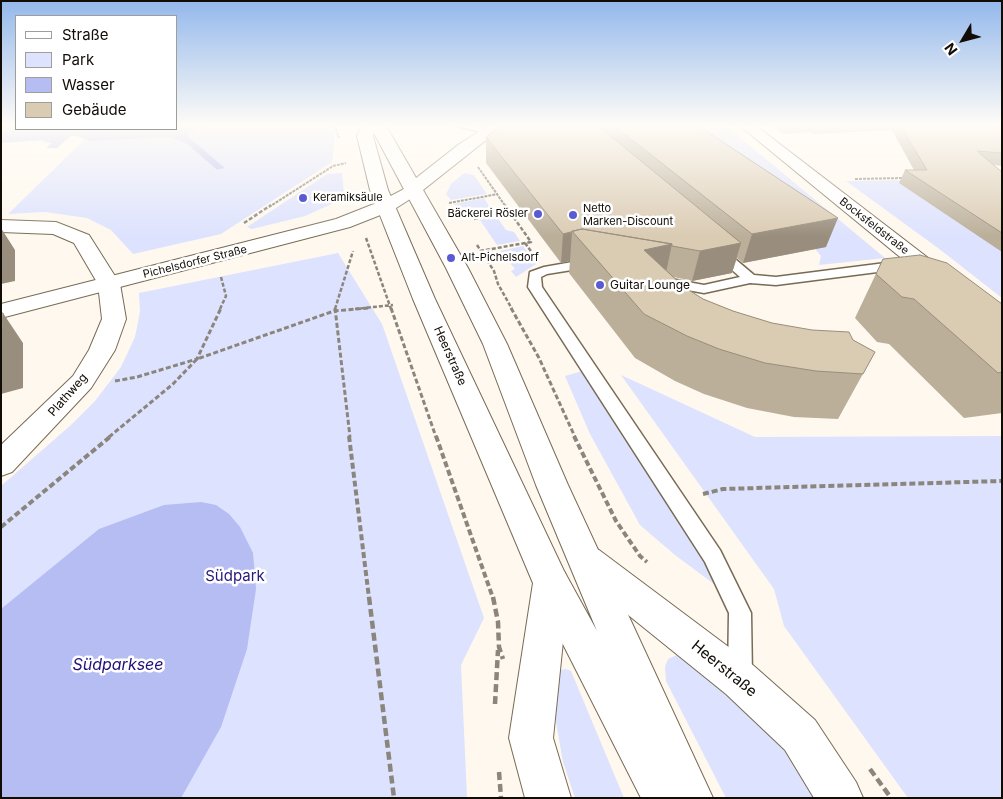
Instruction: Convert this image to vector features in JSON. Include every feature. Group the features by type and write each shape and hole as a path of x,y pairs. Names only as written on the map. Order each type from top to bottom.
{"street":[{"name":"Heerstraße","path":"373,162 386,206 424,299 551,583 666,798"},
{"name":"Heerstraße","path":"397,162 457,268 495,344 552,485 690,798"},
{"path":"386,206 412,190 446,162"},
{"name":"Bocksfeldstraße","path":"793,162 958,292"},
{"name":"Pichelsdorfer Straße","path":"1,311 330,227 386,206"},
{"path":"1,226 40,226 71,233 82,239 109,284"},
{"name":"Plathweg","path":"1,464 82,382 109,336 114,319 109,284"},
{"name":"Heerstraße","path":"587,562 740,680 800,735 840,798"},
{"path":"548,798 531,738 551,583"}],"lane":[{"path":"706,241 750,279"},
{"path":"646,278 704,289 750,279 776,280 920,262"},
{"path":"607,270 578,265 544,271 535,275 535,287 713,556 740,613 740,680"}],"path":[{"path":"236,228 333,166 346,163"},
{"path":"472,252 531,242 477,165"},
{"path":"815,180 913,178"},
{"path":"449,203 498,194"},
{"path":"474,219 511,213"},
{"path":"473,242 494,271 498,284 539,358 595,481 616,521 640,556"},
{"path":"370,249 394,305 494,600 498,622"},
{"path":"353,251 334,311 394,798"},
{"path":"1,527 173,384 197,360 226,296 220,275"},
{"path":"82,382 104,383 138,377 197,360 334,311 394,305"},
{"path":"678,502 724,489 1002,481"}],"green space":[{"path":"61,162 208,162 217,170 225,168 218,162 332,162 221,234 133,254 111,230 87,218 45,212 8,214"},
{"path":"705,162 770,162 885,258 819,265 821,256 815,249"},
{"path":"342,173 344,193 336,202 305,216 252,229 247,227 327,174"},
{"path":"464,173 474,175 487,194 451,200 446,194 451,184"},
{"path":"986,179 1002,189 1002,298 938,248 846,181"},
{"path":"484,198 494,214 478,217 472,208 456,207 454,204"},
{"path":"497,217 506,230 514,232 520,241 497,245 480,220"},
{"path":"523,246 536,264 516,277 511,271 515,269 500,251"},
{"name":"Südpark","path":"338,253 382,324 484,618 461,665 467,798 1,798 1,486 71,425 95,401 121,367 135,337 140,312 139,293"},
{"path":"582,371 722,590 675,555 640,525 590,434 565,376"},
{"path":"621,375 755,437 1002,436 1002,798 908,798 784,626 774,589"},
{"path":"677,655 687,657 783,740 818,798 726,798 666,681 665,667 668,659"},
{"path":"561,670 571,671 624,798 575,798 563,762 556,722 554,684"}],"water":[{"path":"208,162 218,162 225,168 217,170"},
{"name":"Südparksee","path":"201,502 216,505 229,514 240,527 253,553 256,589 247,649 221,727 181,798 1,798 1,609 99,529 164,505"}],"building":[{"path":"506,162 643,162 741,243 700,251 672,246 672,244 582,229 563,234"},
{"path":"661,162 754,162 838,218 752,234"},
{"path":"922,162 990,162 1002,172 1002,233 905,170 927,170"},
{"path":"582,229 672,244 644,250 684,287 703,299 772,323 812,330 849,332 853,340 875,352 863,374 816,371 765,363 719,349 687,336 644,314 572,231"},
{"path":"920,255 947,263 1002,304 1002,372 998,373 914,299 902,297 876,274 883,259"},
{"path":"1,313 3,313 1,346"}],"place":[{"name":"Keramiksäule","path":"303,198"},
{"name":"Bäckerei Rösler","path":"538,214"},
{"name":"Netto Marken-Discount","path":"573,215"},
{"name":"Alt-Pichelsdorf","path":"451,258"},
{"name":"Guitar Lounge","path":"600,285"}]}
